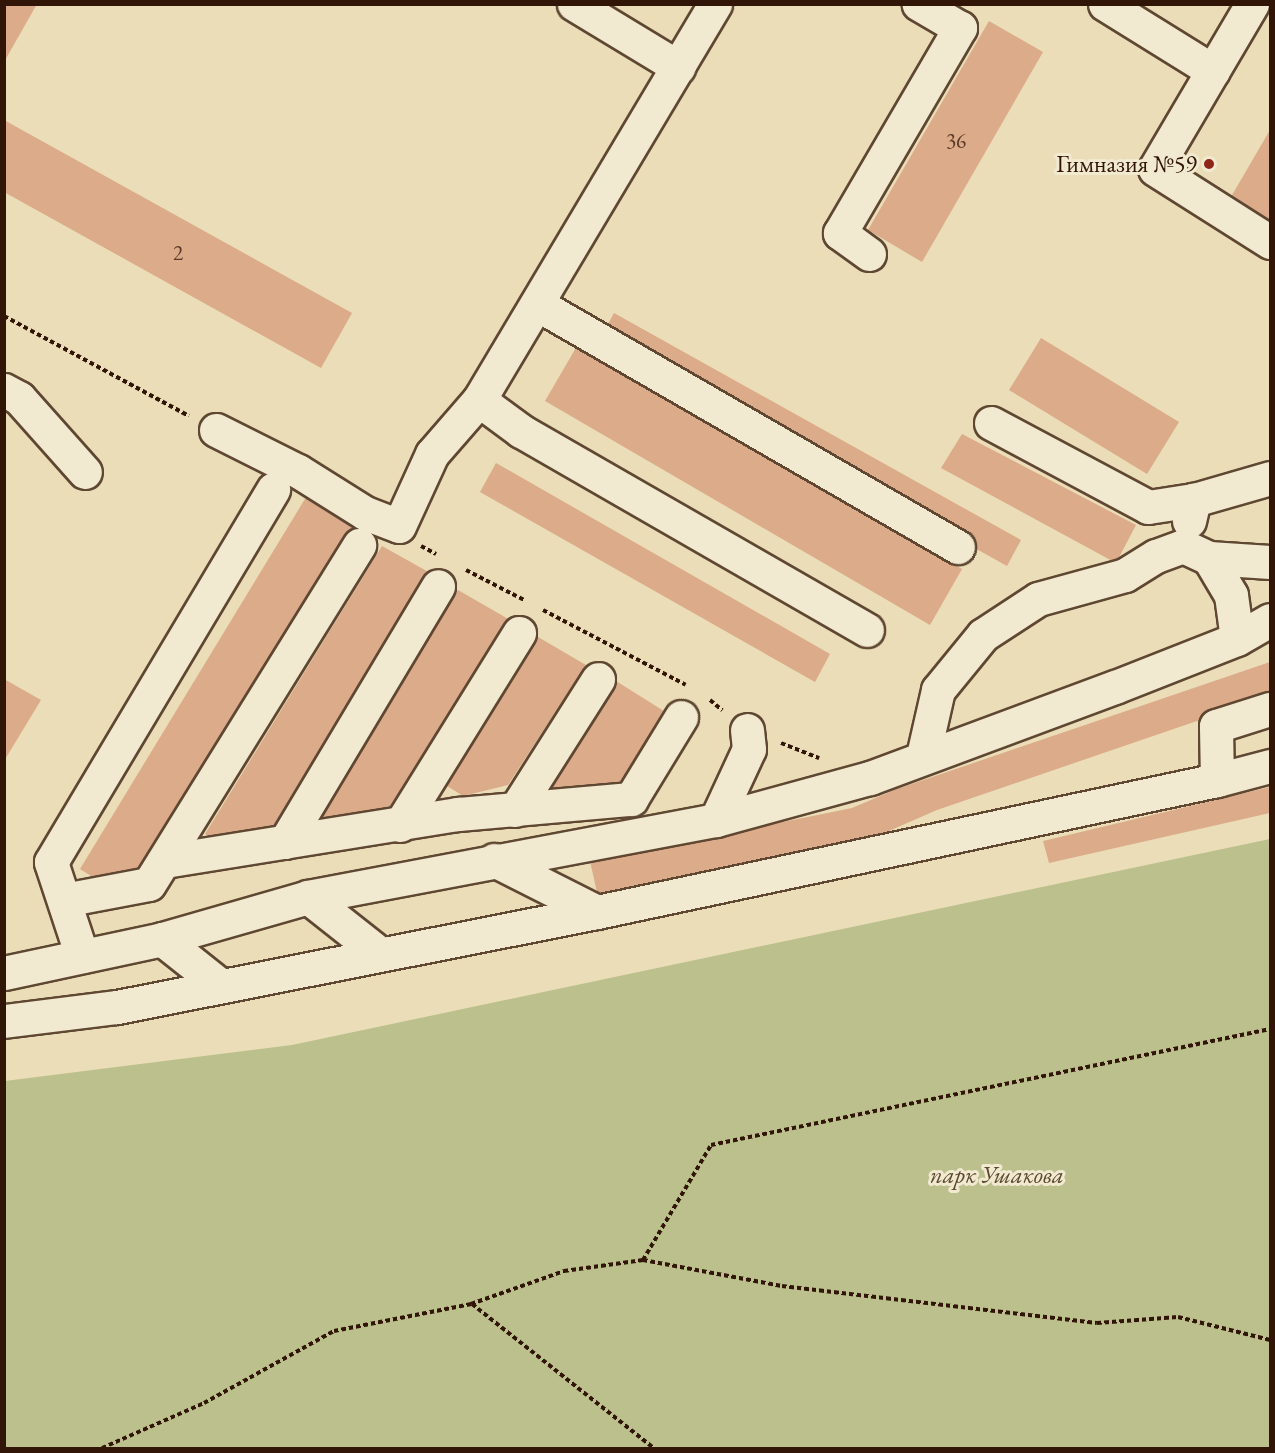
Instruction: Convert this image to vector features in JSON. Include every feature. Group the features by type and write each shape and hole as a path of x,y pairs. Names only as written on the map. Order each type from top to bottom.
{"lane":[{"path":"574,4 678,67"},
{"path":"216,430 298,471 365,513 399,526 432,454 479,400 714,4"},
{"path":"869,254 840,233 960,28 919,4"},
{"path":"1105,4 1213,71"},
{"path":"1252,4 1155,169 1270,242"},
{"path":"537,304 958,547"},
{"path":"4,390 19,398 85,472"},
{"path":"479,400 520,431 867,630"},
{"path":"991,423 1148,507 1194,500 1270,478"},
{"path":"82,956 51,862 273,489"},
{"path":"1194,500 1196,552 1231,595 1237,639"},
{"path":"64,900 149,884 359,545"},
{"path":"923,756 938,690 983,635 1038,599 1125,575 1156,556 1196,552 1270,562"},
{"path":"285,842 446,569"},
{"path":"4,973 162,939 308,897 716,819 870,778 923,756 1114,687 1237,639 1270,620"},
{"path":"400,825 519,633"},
{"path":"515,810 598,679"},
{"path":"164,861 458,814 631,799 692,700"},
{"path":"1217,780 1216,726 1270,709"},
{"path":"716,819 749,749 747,729"},
{"path":"4,1021 117,1007 597,912 1217,780 1270,766"},
{"path":"494,860 597,912"},
{"path":"308,897 379,954"},
{"path":"162,939 221,986"}],"path":[{"path":"4,316 216,430"},
{"path":"399,526 446,569 747,729 870,778"},
{"path":"643,1260 711,1145 1270,1029"},
{"path":"102,1449 204,1403 334,1331 471,1304 564,1271 643,1260 782,1286 1097,1323 1178,1317 1270,1340"},
{"path":"471,1304 654,1449"}],"green space":[{"name":"парк Ушакова","path":"1270,839 1270,1448 5,1448 5,1081 292,1045"}],"building":[{"path":"4,4 37,4 4,62"},
{"path":"989,21 1043,52 922,262 868,230"},
{"path":"4,120 352,313 321,368 4,192"},
{"path":"1270,130 1270,227 1228,202"},
{"path":"614,313 1021,540 1007,566 600,339"},
{"path":"1041,338 1179,422 1147,474 1009,390"},
{"path":"577,346 962,569 930,625 545,401"},
{"path":"962,434 1136,525 1116,563 941,468"},
{"path":"496,463 830,654 815,682 480,492"},
{"path":"308,494 359,523 144,871 99,881 80,869"},
{"path":"382,546 432,574 270,836 224,847 205,834"},
{"path":"458,590 510,620 383,817 338,827 319,815"},
{"path":"538,637 586,665 508,785 463,796 444,784"},
{"path":"1270,662 1270,696 937,810 859,844 598,897 590,861 852,808 897,789"},
{"path":"4,679 41,700 4,761"},
{"path":"616,681 667,713 616,790 571,800 551,788"},
{"path":"1270,787 1270,813 1049,863 1043,841"}],"place":[{"name":"Гимназия №59","path":"1209,164"}]}
